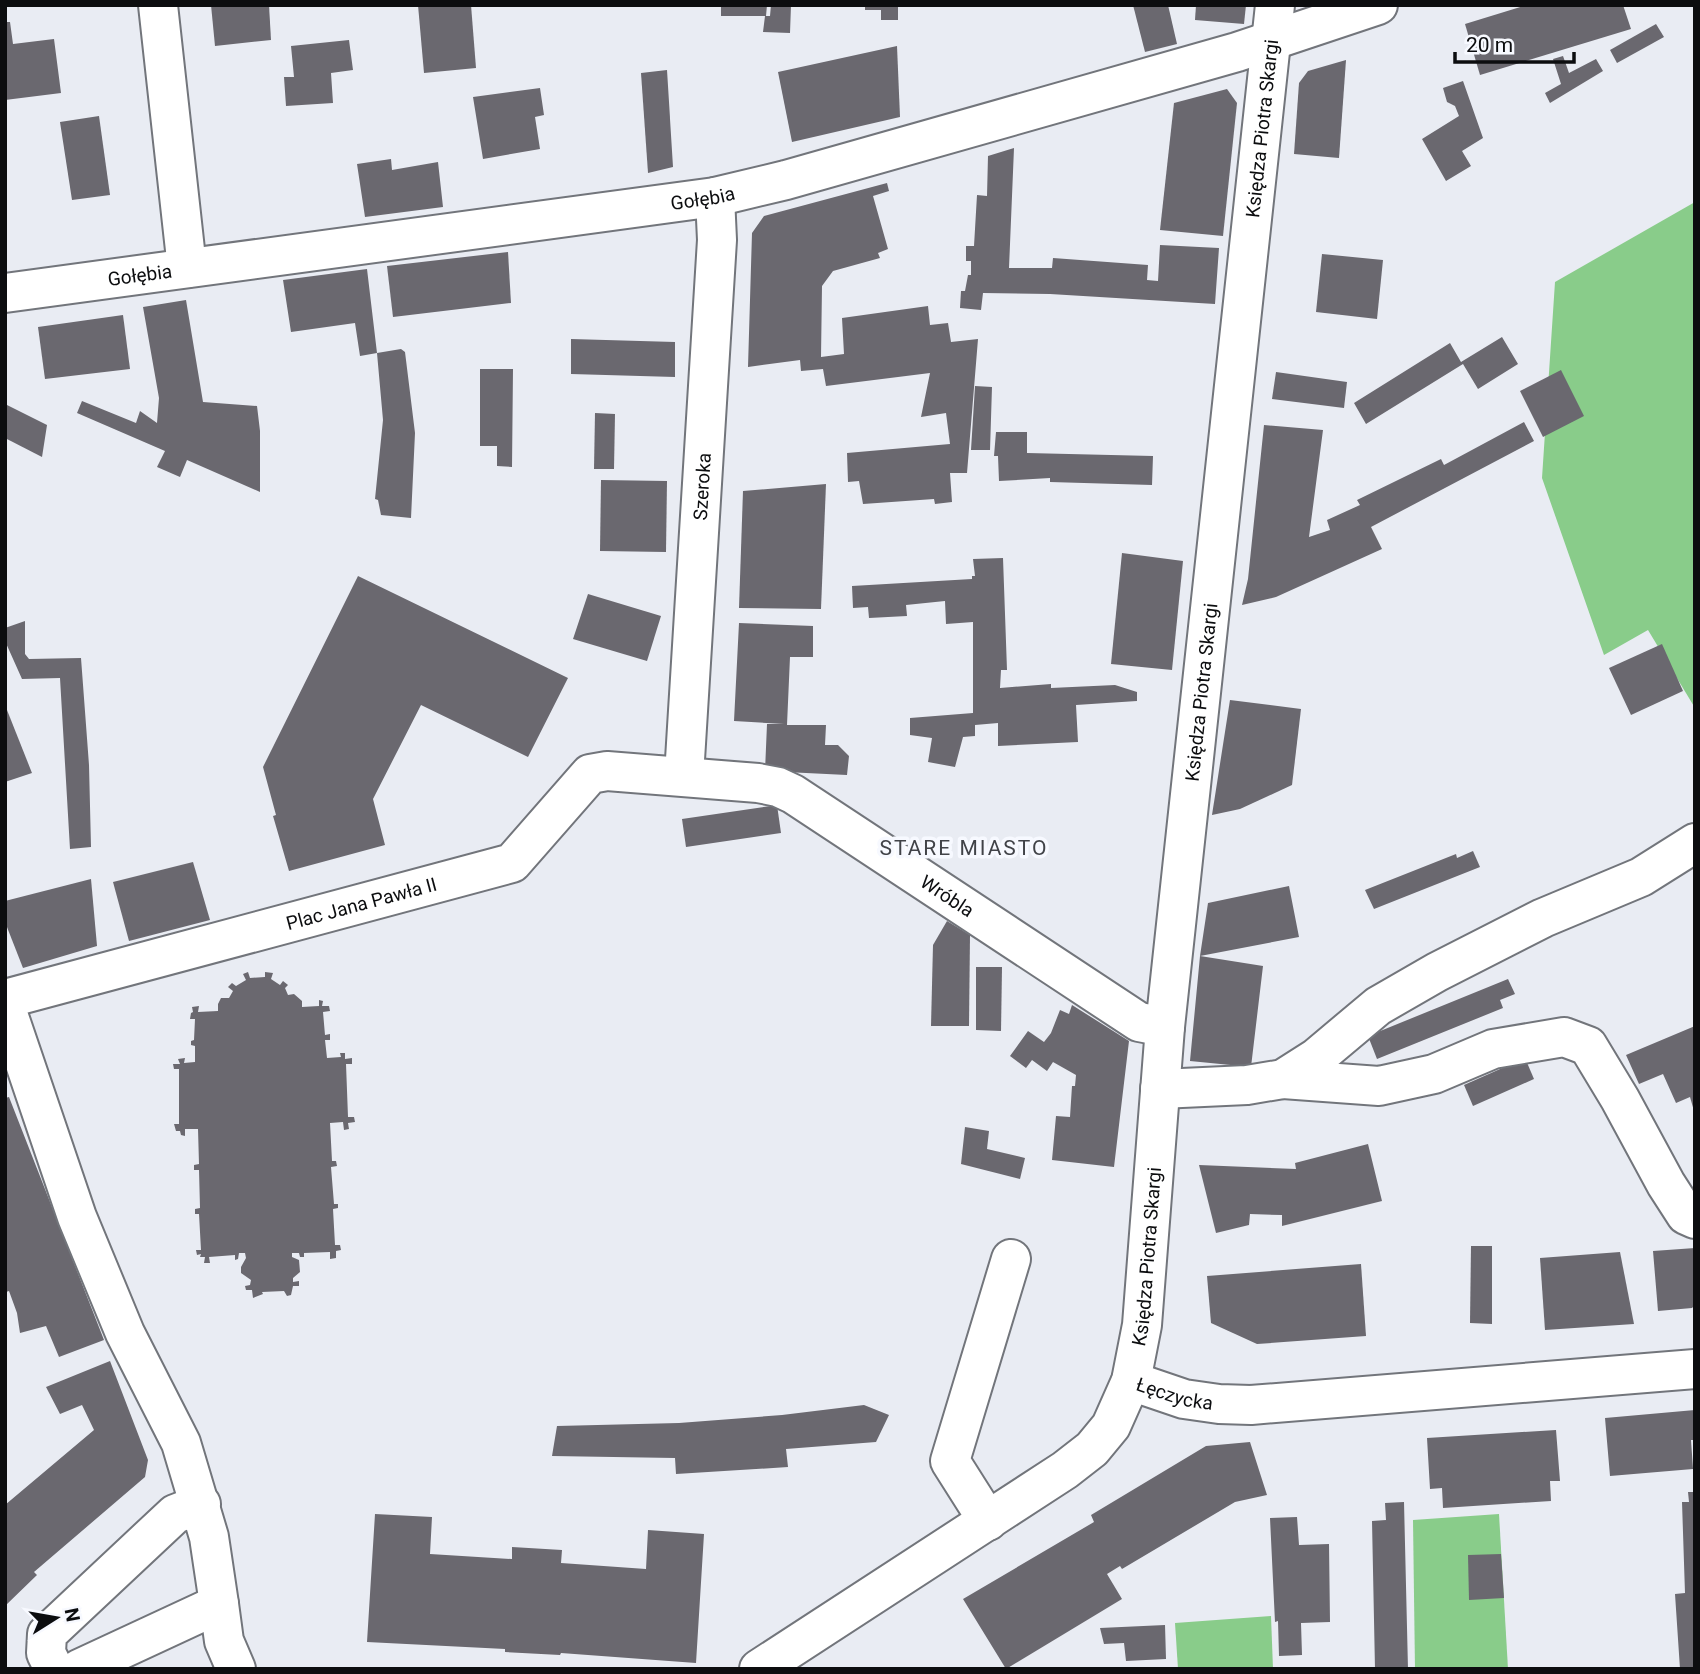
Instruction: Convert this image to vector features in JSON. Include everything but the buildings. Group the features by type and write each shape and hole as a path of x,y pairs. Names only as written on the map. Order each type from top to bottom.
{"street":[{"path":"158,5 187,268"},
{"name":"Gołębia","path":"5,293 715,197 786,180 1237,52 1273,22 1378,5"},
{"name":"Księdza Piotra Skargi","path":"1131,1381 1139,1353 1142,1325 1165,1027 1273,22"},
{"name":"Szeroka","path":"684,776 717,240 715,197"},
{"name":"Plac Jana Pawła II","path":"5,999 512,863 590,774 607,771 684,776"},
{"name":"Wróbla","path":"684,776 758,783 778,787 793,794 1139,1022 1165,1027"},
{"path":"1283,1079 1316,1058 1378,1006 1437,972 1544,918 1641,877 1695,844"},
{"path":"5,1005 15,1060 77,1217 125,1333 181,1443 209,1537 224,1642 236,1669"},
{"path":"1160,1088 1247,1085 1283,1079 1379,1086 1434,1074 1493,1049 1564,1037 1588,1046 1666,1184 1686,1215 1695,1219"},
{"path":"988,1521 950,1461 1011,1259"},
{"name":"Łęczycka","path":"759,1669 1065,1470 1092,1449 1111,1426 1131,1381 1184,1399 1251,1405 1695,1369"},
{"path":"54,1669 46,1653 47,1634 174,1514 201,1504"},
{"path":"79,1669 219,1604"}],"green space":[{"path":"1695,202 1695,708 1648,630 1604,655 1542,478 1555,282"},
{"path":"1499,1514 1508,1669 1415,1669 1413,1520"},
{"path":"1271,1616 1273,1669 1178,1669 1175,1623"}],"district":[{"name":"STARE MIASTO","path":"964,848"}]}
